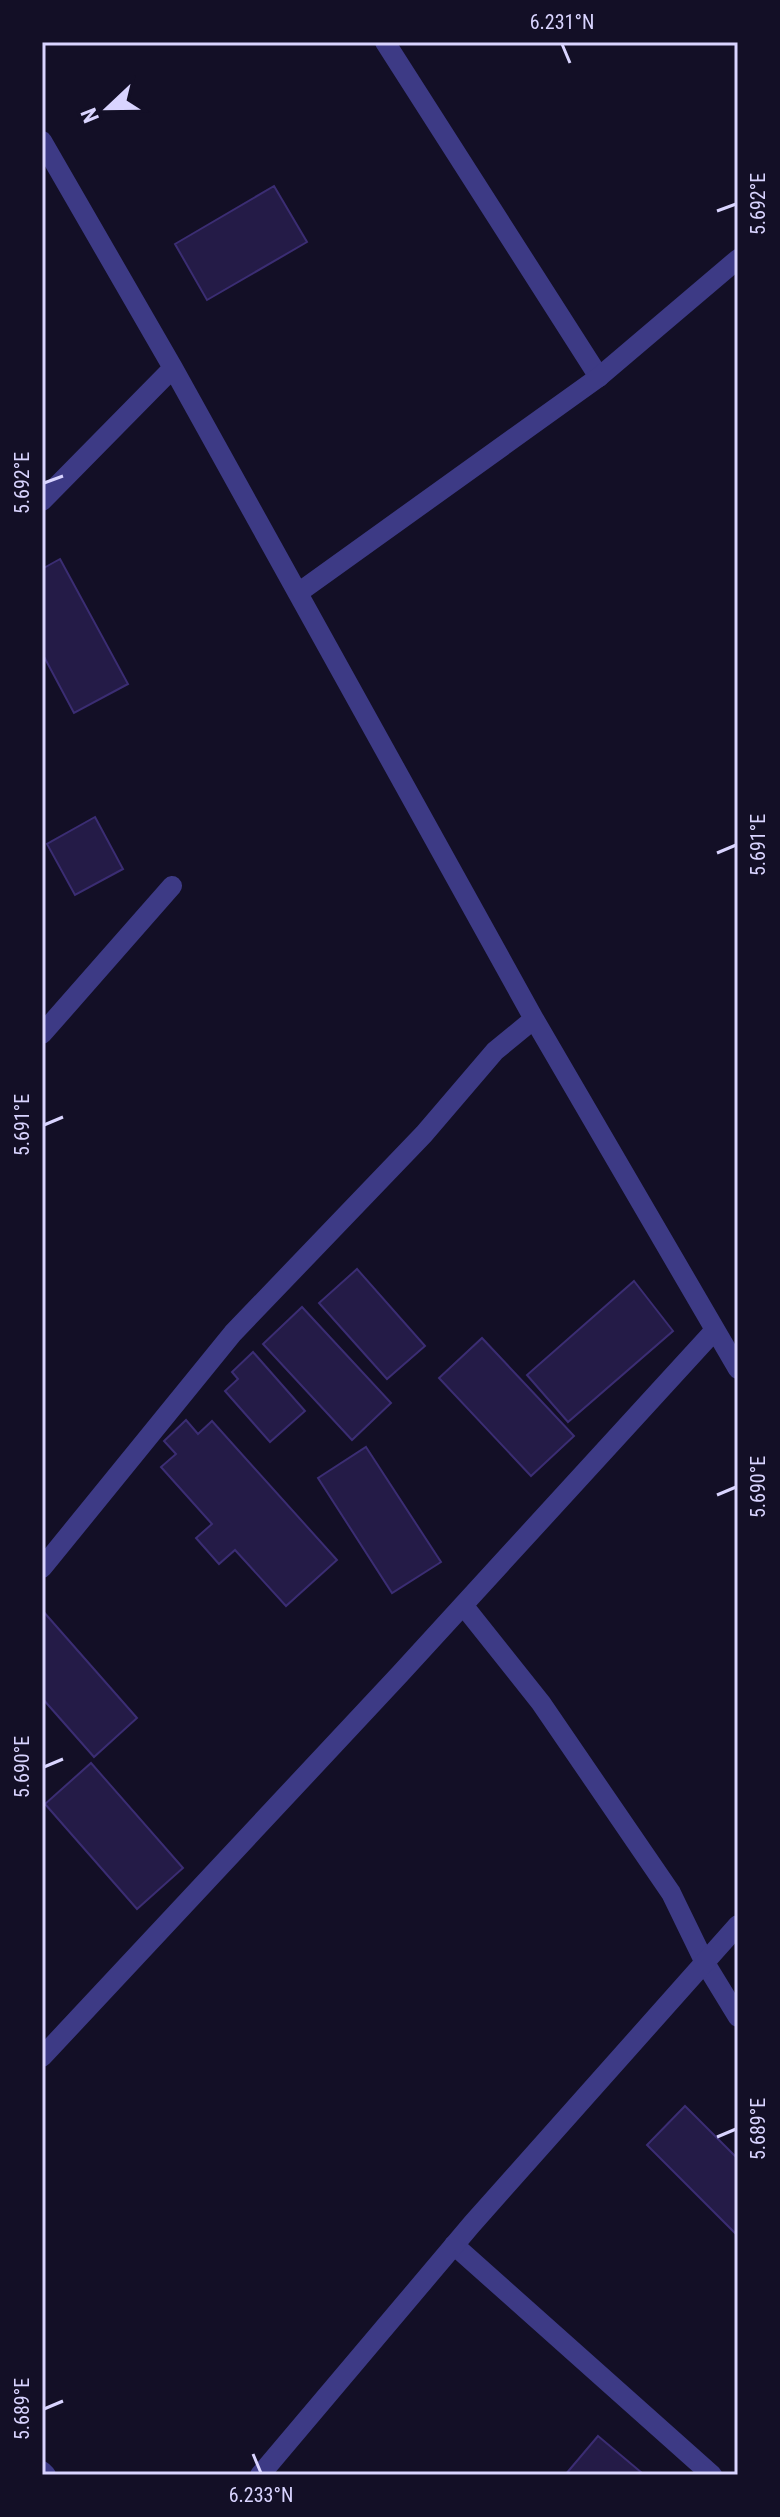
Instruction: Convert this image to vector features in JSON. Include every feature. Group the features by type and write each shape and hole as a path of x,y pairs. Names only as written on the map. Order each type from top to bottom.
{"street":[{"path":"385,42 599,377"},
{"path":"42,141 173,368 534,1019 738,1369"},
{"path":"298,593 599,377 738,259"},
{"path":"42,501 173,368"},
{"path":"42,1034 172,886"},
{"path":"42,1568 233,1333 424,1134 495,1051 534,1019"},
{"path":"42,2057 715,1330"},
{"path":"463,1605 541,1703 671,1893 705,1963 738,2017"},
{"path":"260,2475 454,2245 738,1925"},
{"path":"454,2245 712,2475"}],"building":[{"path":"274,186 307,242 207,300 175,244"},
{"path":"60,559 128,684 74,713 42,653 42,569"},
{"path":"95,817 123,869 75,895 47,844"},
{"path":"357,1269 425,1346 387,1379 319,1303"},
{"path":"634,1281 673,1331 568,1422 527,1375"},
{"path":"302,1307 391,1403 352,1440 263,1344"},
{"path":"482,1338 574,1436 531,1476 439,1378"},
{"path":"253,1352 305,1411 270,1442 225,1391 238,1379 232,1372"},
{"path":"186,1420 198,1434 212,1421 337,1560 286,1606 235,1550 219,1564 196,1538 212,1524 161,1467 176,1454 164,1441"},
{"path":"366,1447 441,1562 392,1593 318,1478"},
{"path":"42,1610 137,1718 94,1757 42,1698"},
{"path":"91,1763 183,1868 137,1909 45,1804"},
{"path":"685,2106 738,2159 737,2235 647,2145"},
{"path":"598,2436 642,2473 641,2475 565,2475"}]}
